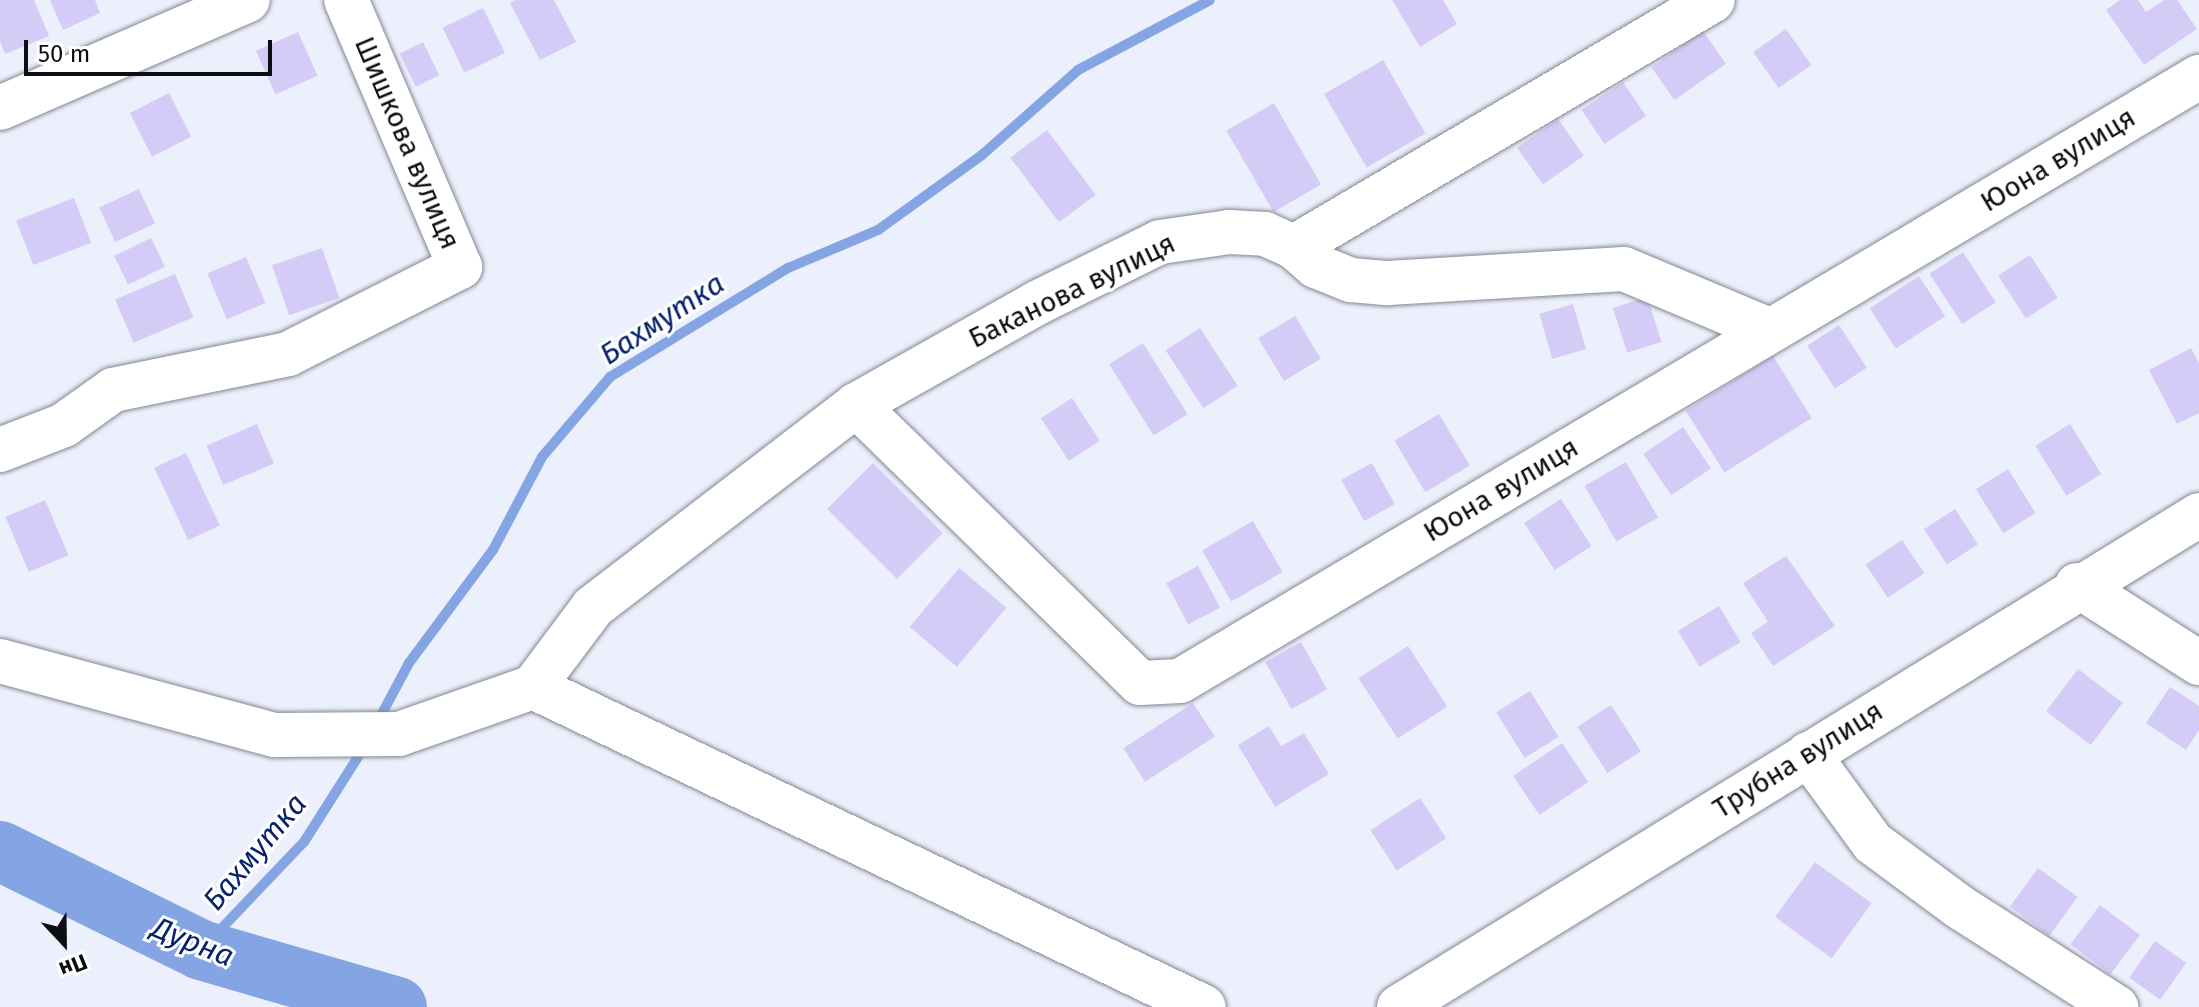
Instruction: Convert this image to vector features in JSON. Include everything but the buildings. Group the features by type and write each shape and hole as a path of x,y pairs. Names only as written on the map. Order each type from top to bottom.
{"street":[{"path":"0,108 248,0"},
{"name":"Шишкова вулиця","path":"0,450 64,425 113,390 288,354 460,267 346,0"},
{"path":"1294,247 1713,0"},
{"name":"Юона вулиця","path":"856,405 1140,683 1180,681 2199,77"},
{"name":"Баканова вулиця","path":"533,687 593,607 856,405 1037,303 1160,242 1229,232 1265,234 1294,247 1316,266 1351,280 1388,283 1624,269 1769,330"},
{"name":"Трубна вулиця","path":"1399,1007 2077,585 2199,515"},
{"path":"2077,585 2199,663"},
{"path":"0,661 275,735 399,734 533,687 1204,1007"},
{"path":"1808,754 1873,843 1958,906 2116,1007"}],"waterway":[{"name":"Бахмутка","path":"378,721 409,663 493,550 542,457 610,377 788,268 878,230 982,155 1078,70 1210,0"},
{"name":"Бахмутка","path":"201,950 304,842 365,746"},
{"name":"Дурна","path":"0,851 201,950 397,1007"}]}
